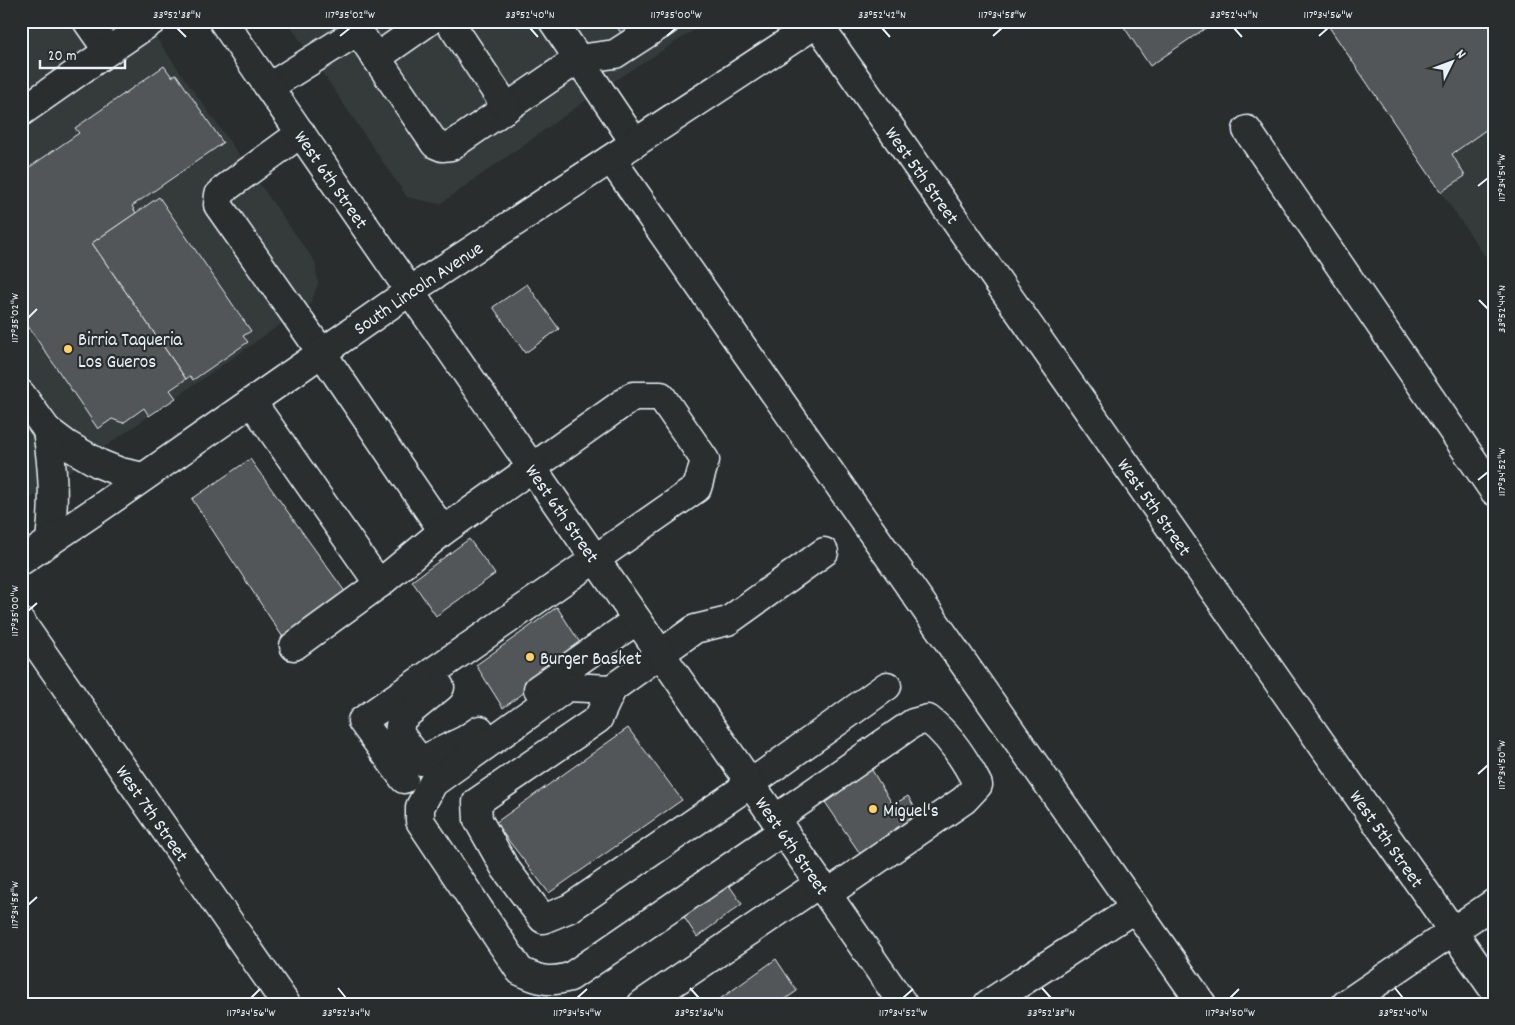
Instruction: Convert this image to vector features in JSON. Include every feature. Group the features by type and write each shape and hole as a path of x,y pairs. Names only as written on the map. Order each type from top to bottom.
{"main road":[{"path":"87,21 108,51"},
{"path":"21,112 152,21"},
{"name":"West 6th Street","path":"223,21 903,1004"},
{"path":"376,58 428,21"},
{"path":"449,21 507,108"},
{"path":"553,21 635,143"},
{"path":"269,87 358,26 376,58 435,144 442,147 451,146 578,59 615,54 666,21"},
{"name":"South Lincoln Avenue","path":"21,561 410,291 818,22"},
{"name":"West 5th Street","path":"818,22 1494,990"},
{"path":"1247,130 1494,491"},
{"path":"301,134 227,187 219,194 218,205 322,353 443,531"},
{"path":"611,159 1202,1004"},
{"path":"21,394 47,430 67,446 100,464 120,472 143,477"},
{"path":"294,646 379,584 443,531 633,396 661,396 705,460 697,488 362,721 404,779"},
{"path":"252,402 379,584"},
{"path":"47,430 53,468 54,493 50,541"},
{"path":"824,552 728,621 695,628 612,689 598,719 477,802 478,820 505,868 543,919 570,908 750,784 887,686"},
{"path":"475,643 456,674 401,719 399,733 420,761 465,740 637,620"},
{"name":"West 7th Street","path":"21,622 286,1004"},
{"path":"612,689 567,687 433,783 420,806 420,821 520,971 538,979 556,981 570,977 779,825 913,723 928,719 942,729 967,765 978,785 964,800 642,1004"},
{"path":"1346,1004 1494,903"},
{"path":"988,1004 1135,908"}],"shaded area":[{"path":"21,21 144,21 315,262 318,284 310,304 21,505"},
{"path":"287,21 708,21 599,91 440,204 407,197"},
{"path":"1325,21 1494,21 1494,269 1441,192"}],"building":[{"path":"613,21 638,21 621,33"},
{"path":"1120,21 1216,21 1150,66"},
{"path":"1325,21 1494,21 1494,124 1452,154 1465,176 1441,192"},
{"path":"164,66 172,77 176,74 223,143 132,206 136,213 92,243 186,379 170,390 176,398 149,416 144,408 123,423 112,419 98,429 21,316 21,173 79,133 75,128"},
{"path":"159,197 251,331 243,336 248,342 193,380 190,376 186,379 92,243"},
{"path":"527,284 559,329 525,353 493,307"},
{"path":"250,459 346,593 284,639 192,499"},
{"path":"469,539 495,574 436,616 412,581"},
{"name":"Burger Basket","path":"557,607 584,649 503,708 476,665"},
{"path":"628,728 682,800 549,893 495,823"},
{"name":"Miguel's","path":"870,767 893,805 908,796 918,813 861,855 823,799"},
{"path":"726,881 742,904 697,937 682,914"},
{"path":"776,959 797,991 778,1004 713,1004"}],"place":[{"name":"Birria Taqueria Los Gueros","path":"68,349"},
{"name":"Burger Basket","path":"530,657"},
{"name":"Miguel's","path":"873,809"}]}
